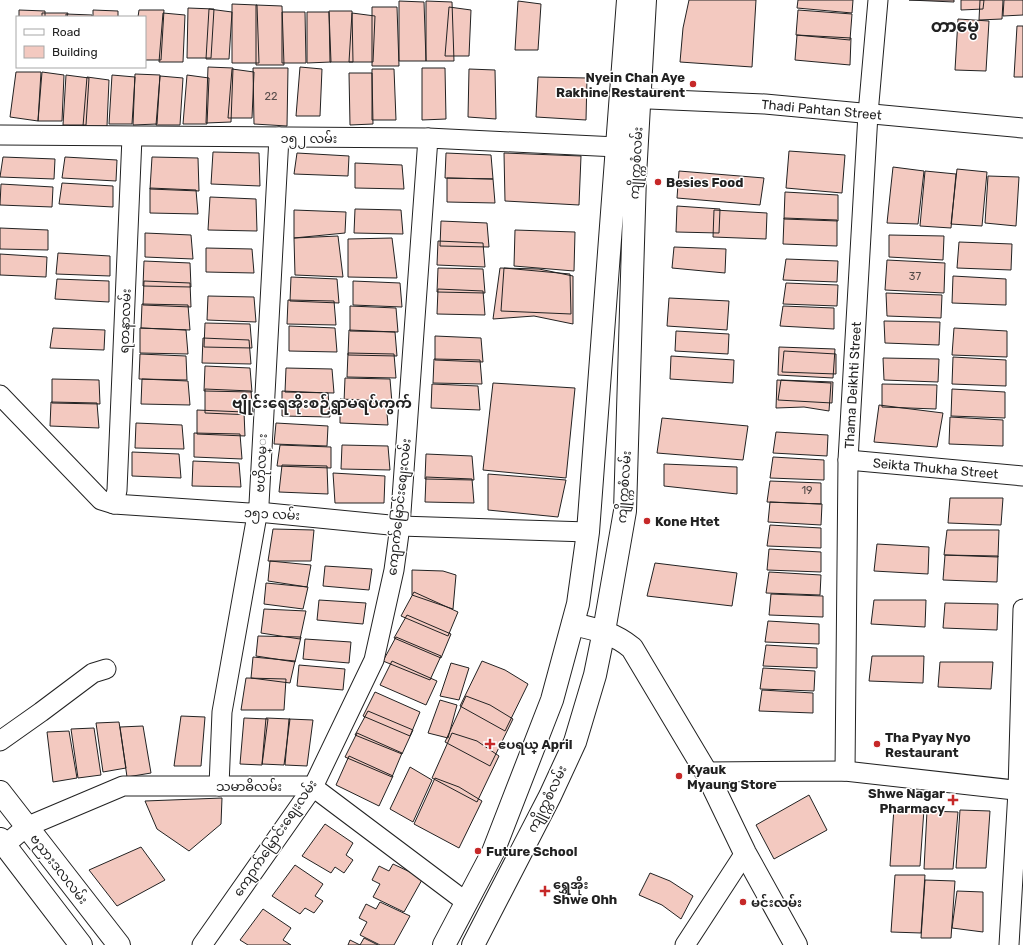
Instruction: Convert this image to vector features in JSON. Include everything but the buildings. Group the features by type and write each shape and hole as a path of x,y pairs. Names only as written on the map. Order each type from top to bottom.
{"main road":[{"name":"ကျိုက္ကစံလမ်း","path":"473,945 550,796 575,742 595,675 625,511 630,98 628,0"},
{"name":"ကျိုက္ကစံလမ်း","path":"444,945 493,852 552,700 573,624 588,532 617,147 630,98 645,0"},
{"path":"573,624 604,631 621,639 632,648 706,772 745,853 796,945"},
{"name":"ဗညားဒလလမ်း","path":"0,792 119,945"},
{"path":"2,842 81,945"}],"street":[{"name":"Thama Deikhti Street","path":"845,771 848,460 868,114 878,0"},
{"name":"Thadi Pahtan Street","path":"630,98 765,104 1023,128"},
{"name":"၁၅၂ လမ်း","path":"0,135 428,138 617,147"},
{"name":"ရတနာလမ်း","path":"114,504 118,490 132,137"},
{"name":"ဗဟိုလမ္း","path":"220,786 222,712 258,512 279,137"},
{"name":"ကျောက်မြောင်းစျေးလမ်း","path":"202,945 312,787 374,660 394,570 400,526 428,138"},
{"name":"၁၅၁ လမ်း","path":"0,395 101,500 114,504 249,513 258,512 400,526 588,532"},
{"name":"Seikta Thukha Street","path":"848,460 1023,476"},
{"path":"1009,945 1021,791 1023,609"},
{"path":"0,741 93,672 106,669"},
{"path":"706,772 845,771 1021,791"},
{"name":"သမာဓိလမ်း","path":"2,842 26,827 123,786 312,787"},
{"path":"312,787 466,902"},
{"path":"686,945 745,853"}],"place":[{"name":"Nyein Chan Aye Rakhine Restaurent","path":"693,84"},
{"name":"Besies Food","path":"658,182"},
{"name":"Kone Htet","path":"647,521"},
{"name":"ဧပရယ္ April","path":"490,744"},
{"name":"Tha Pyay Nyo Restaurant","path":"877,744"},
{"name":"Kyauk Myaung Store","path":"679,776"},
{"name":"Shwe Nagar Pharmacy","path":"953,800"},
{"name":"Future School","path":"478,851"},
{"name":"ရွှေအိုး Shwe Ohh","path":"545,891"},
{"name":"မင်းလမ်း","path":"743,902"}],"district":[{"name":"တာမွေ","path":"955,26"},
{"name":"ဗျိုင်းရေအိုးစဉ်ရွာမရပ်ကွက်","path":"322,403"}]}
